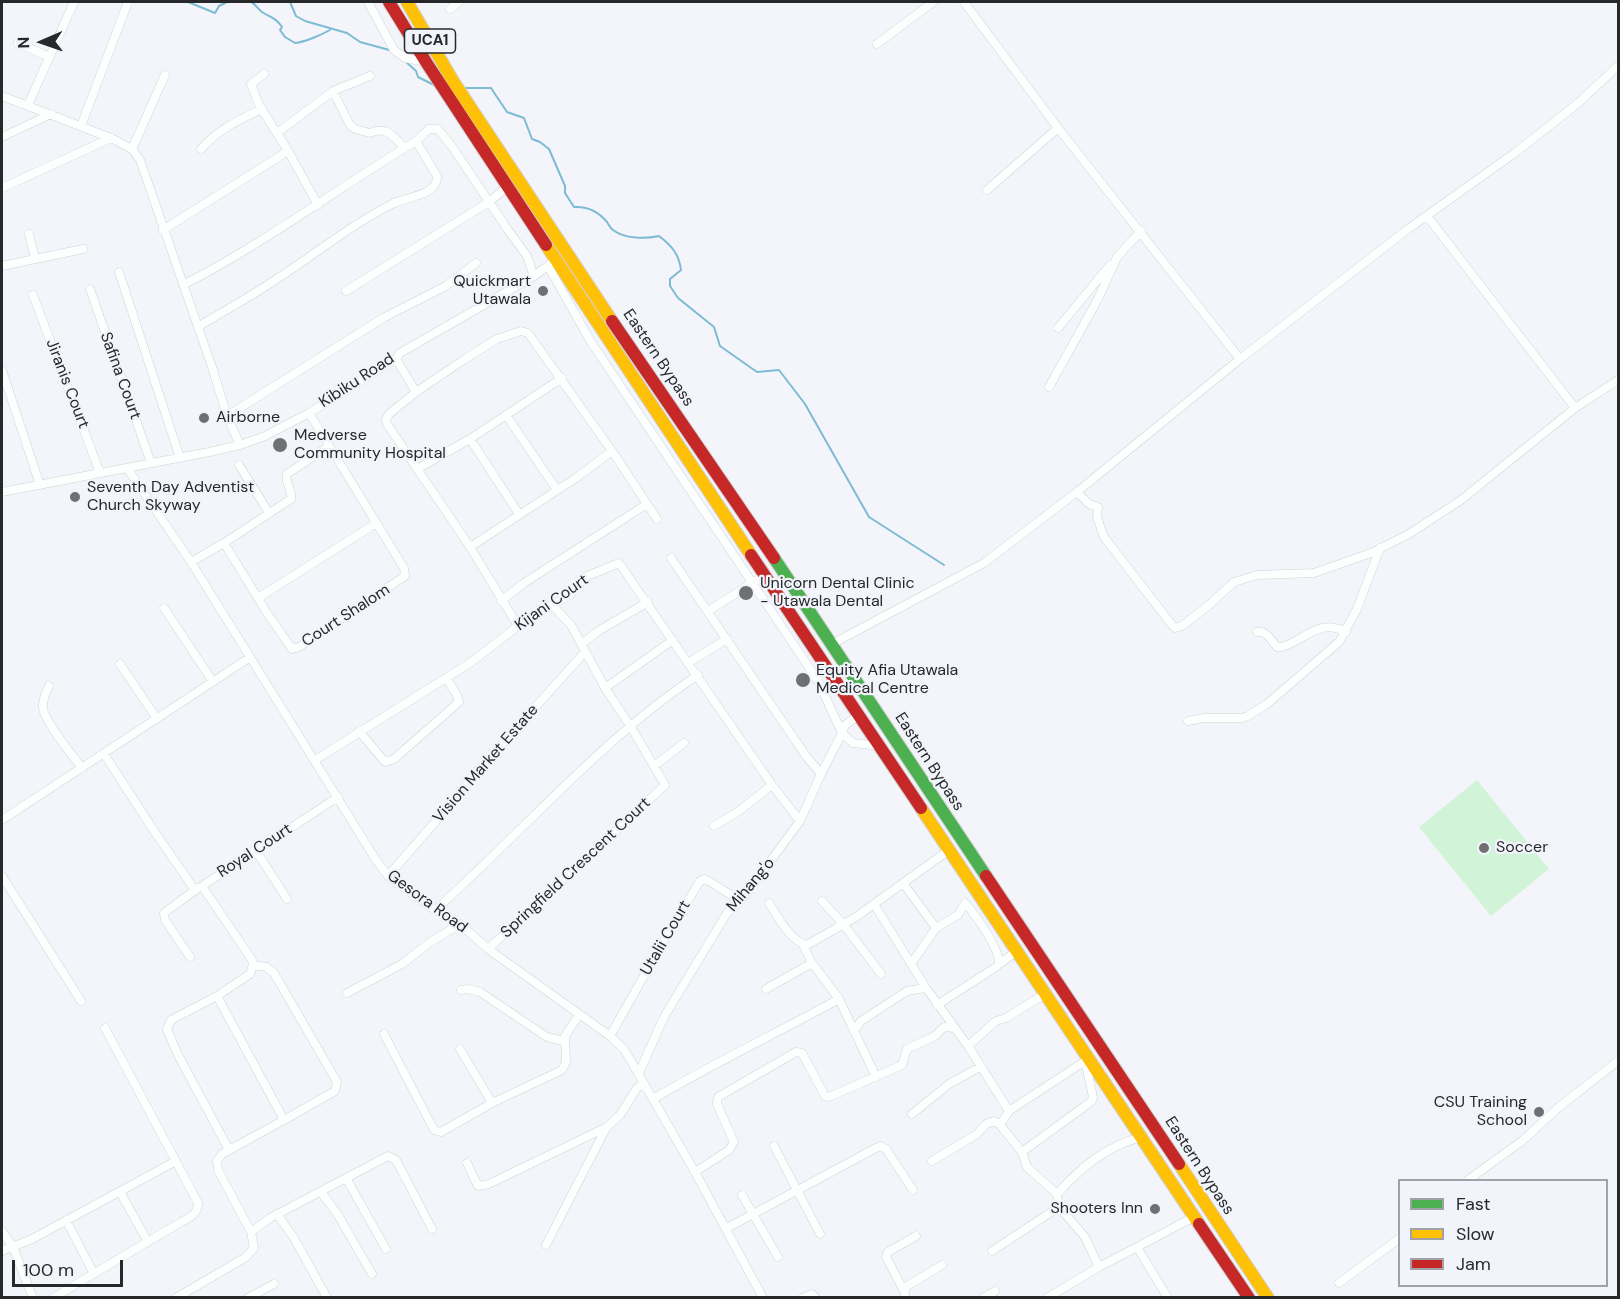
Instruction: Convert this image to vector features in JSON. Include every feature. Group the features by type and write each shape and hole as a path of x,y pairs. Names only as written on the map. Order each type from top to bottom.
{"main road":[{"name":"Eastern Bypass","path":"389,2 508,186 552,263 626,367 1249,1298"},
{"name":"Eastern Bypass","path":"408,2 474,114 572,262 1268,1298"},
{"path":"688,461 701,451"}],"street":[{"path":"28,105 74,2"},
{"path":"81,126 128,2"},
{"path":"368,2 394,50 405,58 426,62"},
{"path":"450,9 459,2"},
{"path":"877,44 933,2"},
{"path":"964,2 1058,129 1240,359"},
{"path":"18,42 49,57"},
{"path":"830,645 984,563 1077,492 1240,359 1427,216 1516,152 1577,104 1618,66"},
{"path":"264,74 251,84 262,109 318,205"},
{"path":"132,149 165,75"},
{"path":"277,133 333,91 370,76"},
{"path":"333,91 350,125 355,129 370,133 378,129 385,130 405,148"},
{"path":"2,96 111,138 132,149 140,160 227,416 240,444"},
{"path":"201,149 211,137 262,109"},
{"path":"2,137 51,114"},
{"path":"183,285 255,245 417,141 429,129 438,129 459,156 528,256 534,276"},
{"path":"987,190 1058,129"},
{"path":"2,188 111,138"},
{"path":"198,327 278,279 395,203 417,196 434,186 437,176 417,141"},
{"path":"163,230 288,151"},
{"path":"346,291 489,202 508,186"},
{"path":"1427,216 1575,408"},
{"path":"1058,328 1116,257 1141,231"},
{"path":"29,234 35,258"},
{"path":"2,266 83,249"},
{"path":"1049,387 1098,299 1116,257"},
{"path":"227,416 383,318 446,286 476,263"},
{"path":"552,263 591,342 818,681 842,733 853,743 880,746"},
{"name":"Kibiku Road","path":"2,492 180,458 265,436 309,413 396,359 400,353 534,276 552,263"},
{"path":"119,272 180,458"},
{"name":"Safina Court","path":"90,289 151,463"},
{"name":"Jiranis Court","path":"33,295 100,473"},
{"path":"518,626 470,547 386,420 389,414 416,392 497,339 521,331 531,335 657,519"},
{"path":"396,359 416,392"},
{"path":"614,376 626,367"},
{"path":"2,369 40,485"},
{"path":"417,469 470,439 562,378"},
{"path":"1077,492 1084,500 1098,507 1097,517 1104,537 1175,628 1182,626 1209,605 1234,582 1257,575 1314,573 1380,548 1409,534 1461,500 1575,408 1618,380"},
{"name":"Court Shalom","path":"224,543 290,647 294,649 405,576 404,568 375,525 309,413"},
{"path":"506,415 557,490"},
{"path":"470,439 519,514"},
{"path":"191,562 291,499 291,492 286,481 287,474 329,446"},
{"path":"470,547 612,451"},
{"path":"239,465 268,513"},
{"name":"Gesora Road","path":"127,468 191,562 249,658 388,876 435,910 460,924 488,949 610,1036 624,1049 727,1228 763,1298"},
{"path":"703,510 715,501"},
{"path":"501,601 524,583 647,504"},
{"path":"258,598 375,525"},
{"path":"1188,721 1248,716 1267,704 1339,642 1357,609 1380,548"},
{"path":"671,558 806,756 821,774"},
{"name":"Kijani Court","path":"315,760 470,663 518,626 571,594 585,577 619,563 800,821"},
{"path":"708,611 765,575"},
{"path":"581,644 648,602"},
{"name":"Springfield Crescent Court","path":"488,949 663,787 664,783 584,653 585,649 571,625 552,605"},
{"path":"164,608 213,682"},
{"path":"1257,632 1267,634 1277,647 1282,647 1314,630 1331,626 1346,632"},
{"path":"688,663 727,639"},
{"path":"605,688 673,640"},
{"name":"Vision Market Estate","path":"388,876 476,773 584,653"},
{"path":"2,820 249,658"},
{"path":"120,664 157,719"},
{"path":"818,681 831,672"},
{"path":"435,910 613,741 660,700 698,675"},
{"path":"359,731 385,762 394,759 459,702 458,695 446,678"},
{"path":"49,686 44,697 43,708 47,718 82,768"},
{"name":"Mihang'o","path":"639,1073 664,1017 727,913 740,901 800,821 845,725 859,715"},
{"path":"654,766 684,743"},
{"path":"104,754 156,834 199,888 164,914 165,920 190,957"},
{"path":"714,826 740,811 772,784"},
{"name":"Royal Court","path":"253,965 199,888 338,796"},
{"path":"255,849 286,899"},
{"path":"803,945 844,925 949,850"},
{"path":"2,876 81,1001"},
{"name":"Utalii Court","path":"610,1036 700,881 705,879 740,901"},
{"path":"903,883 936,928"},
{"path":"822,901 844,925 881,974"},
{"path":"769,903 784,925 803,945 812,963 839,999 876,1077"},
{"path":"911,964 936,928 958,915 965,903 973,912 998,954 999,964"},
{"path":"874,904 937,1005 968,1046 1010,1112"},
{"path":"347,993 402,964 429,943 460,924"},
{"path":"937,1005 1017,951"},
{"path":"766,989 812,963"},
{"path":"176,1298 251,1253 255,1248 251,1232 218,1170 217,1161 222,1154 230,1150 284,1120 335,1091 337,1082 274,973 266,967 253,965 250,974 217,996 171,1020 167,1029 177,1053 230,1150"},
{"path":"854,1031 861,1021 907,992 926,988"},
{"path":"461,990 480,992 547,1037 564,1041"},
{"path":"968,1046 996,1021 1006,1018 1045,994"},
{"path":"217,996 284,1120"},
{"path":"653,1099 706,1068 839,999"},
{"path":"384,1035 436,1131 441,1132 492,1103 562,1070 566,1062 565,1036 579,1015"},
{"path":"695,1172 729,1150 734,1142 717,1104 718,1098 796,1052 802,1053 825,1096 829,1096 902,1065 908,1049 935,1036 944,1027 954,1028"},
{"path":"53,1298 195,1213 198,1208 198,1203 105,1028"},
{"path":"460,1049 492,1103"},
{"path":"1469,1179 1522,1141 1558,1107 1618,1061"},
{"path":"1000,1125 1010,1112 1089,1062 1092,1101 1022,1152"},
{"path":"912,1114 949,1084 980,1067"},
{"path":"467,1163 478,1186 482,1187 607,1127 620,1115 637,1088 644,1083"},
{"path":"932,1161 977,1134 986,1124 994,1121 1022,1152 1027,1167 1057,1194 1059,1207 1085,1237 1099,1267"},
{"path":"546,1245 607,1127"},
{"path":"1057,1194 1078,1171 1127,1141 1142,1137"},
{"path":"774,1146 820,1234"},
{"path":"727,1228 881,1146 893,1157 913,1190"},
{"path":"251,1232 277,1214 384,1157 393,1157 432,1229"},
{"path":"2,1251 32,1239 176,1161"},
{"path":"346,1178 386,1249"},
{"path":"120,1191 148,1242"},
{"path":"321,1192 338,1215 372,1274"},
{"path":"742,1195 778,1257"},
{"path":"993,1251 1059,1207"},
{"path":"277,1214 294,1238 326,1296"},
{"path":"1047,1298 1099,1267 1194,1217"},
{"path":"66,1220 94,1274"},
{"path":"2,1231 13,1247 33,1298"},
{"path":"905,1294 886,1257 888,1251 916,1236"},
{"path":"1339,1283 1398,1239"},
{"path":"1137,1247 1168,1298"},
{"path":"905,1294 907,1287 942,1265"},
{"path":"248,1298 274,1284"},
{"path":"982,1298 995,1291"},
{"path":"802,1298 812,1294 816,1298"}],"green space":[{"name":"Soccer","path":"1477,780 1549,869 1491,916 1419,827"}],"waterway":[{"path":"188,2 215,13 219,6 227,2"},
{"path":"251,2 277,21 285,37 295,43 330,30"},
{"path":"290,2 296,16 305,21 347,33 360,42 393,51"},
{"path":"404,60 416,71 418,77 436,86"},
{"path":"464,88 491,88 507,112 524,118 532,139 549,149 565,186 565,193 574,207 584,207 596,212 612,229 623,235 641,238 659,236 668,243 677,255 680,264 681,270 670,279 670,286 678,298 714,327 720,346 757,372 779,370 805,404 869,517 944,565"}],"traffic: fast":[{"path":"774,558 986,876"}],"traffic: slow":[{"path":"407,2 453,81 612,321"},
{"path":"546,245 751,555"},
{"path":"921,808 1199,1224"},
{"path":"1179,1164 1268,1298"}],"traffic: jam":[{"path":"389,2 546,245"},
{"path":"612,321 774,558"},
{"path":"751,555 921,808"},
{"path":"986,876 1179,1164"},
{"path":"1199,1224 1249,1298"}],"place":[{"name":"Quickmart Utawala","path":"543,291"},
{"name":"Airborne","path":"204,418"},
{"name":"Medverse Community Hospital","path":"280,445"},
{"name":"Seventh Day Adventist Church Skyway","path":"75,497"},
{"name":"Unicorn Dental Clinic - Utawala Dental","path":"746,593"},
{"name":"Equity Afia Utawala Medical Centre","path":"803,680"},
{"name":"Soccer","path":"1484,848"},
{"name":"CSU Training School","path":"1539,1112"},
{"name":"Shooters Inn","path":"1155,1209"}]}
